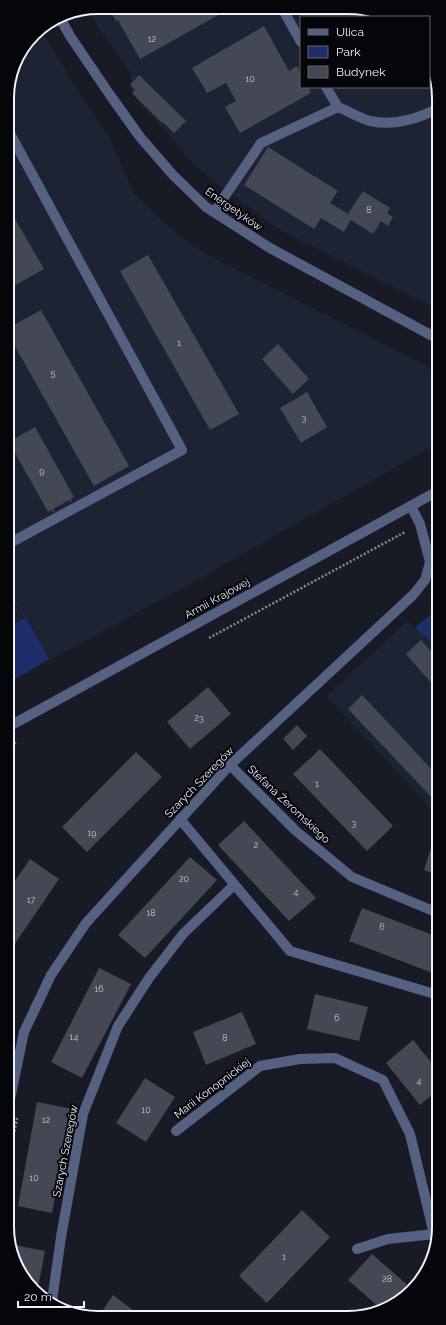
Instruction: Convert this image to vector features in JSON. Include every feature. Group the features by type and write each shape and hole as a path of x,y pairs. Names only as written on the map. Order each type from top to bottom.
{"street":[{"path":"285,14 300,40"},
{"name":"Energetyków","path":"62,22 70,36 140,137 173,175 206,207 270,248 432,336"},
{"path":"327,88 338,107 370,121 392,123 412,120 432,112"},
{"path":"214,212 261,143 338,107"},
{"path":"14,141 182,450 14,541"},
{"name":"Armii Krajowej","path":"14,724 432,494"},
{"name":"Szarych Szeregów","path":"14,1080 24,1032 51,974 86,923 230,765 413,595 425,580 430,562 420,524 411,506"},
{"name":"Stefana Żeromskiego","path":"230,765 296,831 352,877 432,910"},
{"path":"180,819 290,951 432,993"},
{"name":"Szarych Szeregów","path":"52,1298 61,1236 83,1114 118,1026 148,978 183,934 234,885"},
{"name":"Marii Konopnickiej","path":"176,1131 260,1066 300,1059 335,1058 383,1080 410,1134 432,1219"},
{"name":"Marii Konopnickiej","path":"357,1249 388,1239 432,1235"}],"path":[{"path":"206,639 420,524"},
{"path":"14,744 21,740"},
{"path":"14,1133 17,1117"}],"shaded area":[{"path":"354,14 365,16 300,16 300,88 430,88 430,81 432,92 432,306 299,240 276,227 216,183 194,164 133,95 131,74 91,15"},
{"path":"43,34 71,80 109,137 133,192 164,222 197,249 429,367 432,374 432,446 197,580 14,680 14,92 20,66 28,51 38,38"},
{"path":"407,621 432,643 432,810 327,696"}],"green space":[{"path":"14,597 49,659 14,679 14,624 25,618"},
{"path":"432,613 432,643 415,628"}],"building":[{"path":"112,14 220,14 140,59 118,20 116,21"},
{"path":"264,26 289,71 297,66 300,72 300,88 308,88 311,93 240,133 225,107 236,101 226,83 207,93 192,68"},
{"path":"139,75 186,121 174,133 132,93 135,90 130,85"},
{"path":"268,147 338,191 330,203 348,214 363,191 390,208 387,213 393,217 388,226 381,221 373,234 351,220 344,232 321,218 314,229 244,185"},
{"path":"14,217 44,269 14,286"},
{"path":"148,255 239,414 210,430 120,271"},
{"path":"41,310 129,466 94,486 14,345 14,325"},
{"path":"278,344 309,379 293,394 262,359"},
{"path":"307,392 327,427 301,443 280,408"},
{"path":"35,427 74,497 70,499 72,501 70,502 69,500 53,509 55,511 53,512 51,510 48,512 14,451 14,439"},
{"path":"421,640 432,652 432,684 406,654"},
{"path":"208,687 231,714 190,749 167,722"},
{"path":"362,695 432,770 432,798 348,709"},
{"path":"297,725 307,736 293,750 283,739"},
{"path":"320,749 393,826 367,851 293,774"},
{"path":"136,752 162,777 87,852 62,827"},
{"path":"244,821 316,898 289,921 218,845"},
{"path":"432,845 432,873 424,870"},
{"path":"190,857 217,880 145,958 118,935"},
{"path":"30,859 59,879 14,945 14,882"},
{"path":"362,908 432,935 432,973 349,941"},
{"path":"99,968 131,984 82,1078 51,1062"},
{"path":"315,994 368,1007 359,1041 307,1029"},
{"path":"242,1012 256,1044 206,1065 193,1032"},
{"path":"413,1040 432,1063 432,1095 420,1105 386,1063"},
{"path":"145,1078 175,1097 146,1142 116,1123"},
{"path":"37,1102 72,1109 52,1213 18,1206"},
{"path":"302,1210 330,1237 267,1303 239,1276"},
{"path":"16,1245 45,1251 38,1287 25,1269 18,1254"},
{"path":"372,1254 409,1286 390,1300 377,1306 348,1280"},
{"path":"113,1295 134,1311 102,1311"}]}
